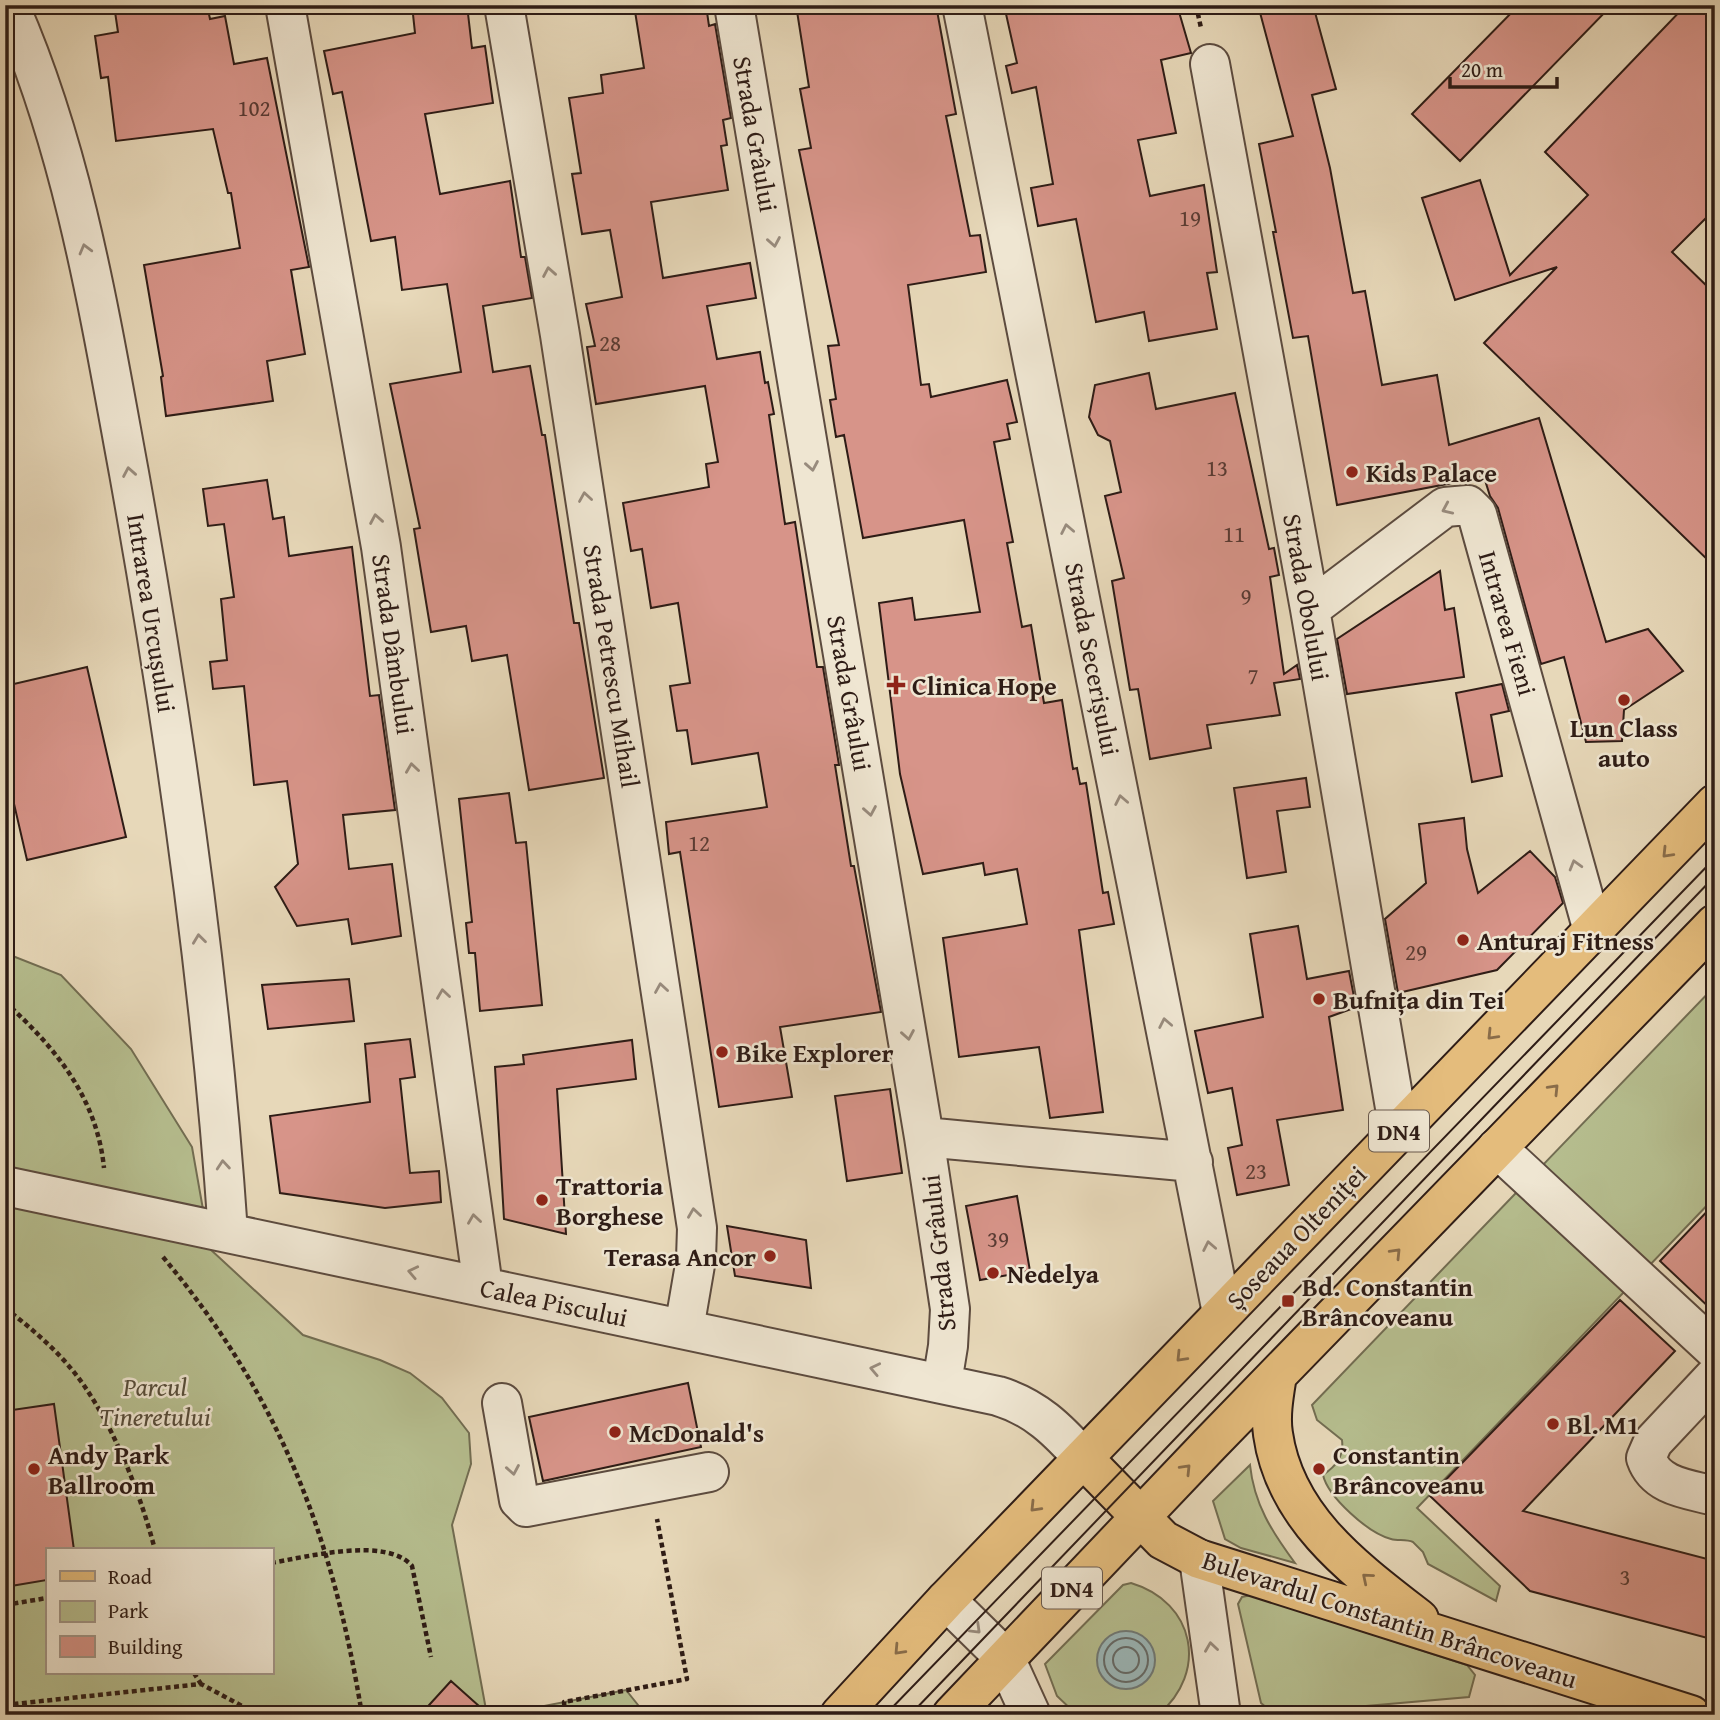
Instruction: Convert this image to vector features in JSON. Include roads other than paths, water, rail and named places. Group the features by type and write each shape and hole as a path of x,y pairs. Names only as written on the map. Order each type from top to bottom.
{"main road":[{"name":"Șoseaua Olteniței","path":"840,1715 946,1600 1593,931 1709,822"},
{"name":"DN4","path":"952,1715 1139,1518 1715,924"},
{"path":"1277,1375 1273,1433 1284,1473 1306,1516 1344,1559 1440,1635"},
{"path":"1083,1458 1139,1518"},
{"name":"Bulevardul Constantin Brâncoveanu","path":"1139,1518 1163,1540 1199,1559 1691,1715"}],"street":[{"name":"Intrarea Urcușului","path":"9,5 37,68 96,288 144,556 190,865 209,1025 228,1233"},
{"name":"Strada Dâmbului","path":"285,5 381,547 483,1287"},
{"name":"Strada Petrescu Mihail","path":"504,5 560,335 695,1215 696,1251 684,1329"},
{"name":"Strada Grâului","path":"734,5 924,1137 950,1309 942,1383"},
{"name":"Strada Secerișului","path":"962,5 1222,1313"},
{"name":"Strada Obolului","path":"1210,64 1310,610 1399,1131"},
{"name":"Intrarea Fieni","path":"1310,610 1445,507 1468,505 1477,514 1593,931"},
{"path":"924,1137 1193,1162"},
{"path":"1497,1148 1715,1350"},
{"name":"Calea Piscului","path":"5,1186 108,1208 165,1236 228,1233 942,1383 1016,1401 1049,1422 1083,1458"},
{"path":"1715,1376 1653,1442 1646,1458 1650,1471 1661,1480 1715,1496"},
{"path":"502,1403 519,1500 526,1507 709,1472"},
{"path":"1199,1559 1221,1715"},
{"path":"946,1600 1005,1658 1031,1715"}],"water":[{"path":"1126,1631 1142,1636 1150,1644 1155,1660 1150,1676 1142,1684 1126,1689 1110,1684 1102,1676 1097,1660 1102,1644 1110,1636"}],"tram line":[{"path":"885,1715 1715,858"},
{"path":"910,1715 1715,876"}],"place":[{"name":"Kids Palace","path":"1352,472"},
{"name":"Clinica Hope","path":"896,685"},
{"name":"Lun Class auto","path":"1624,700"},
{"name":"Anturaj Fitness","path":"1463,940"},
{"name":"Bufnița din Tei","path":"1319,999"},
{"name":"Bike Explorer","path":"722,1052"},
{"name":"Trattoria Borghese","path":"542,1200"},
{"name":"Terasa Ancor","path":"770,1256"},
{"name":"Nedelya","path":"993,1273"},
{"name":"Bd. Constantin Brâncoveanu","path":"1288,1301"},
{"name":"Bl. M1","path":"1553,1424"},
{"name":"McDonald's","path":"615,1432"},
{"name":"Andy Park Ballroom","path":"34,1469"},
{"name":"Constantin Brâncoveanu","path":"1319,1469"}],"park label":[{"name":"Parcul Tineretului","path":"155,1401"}]}
